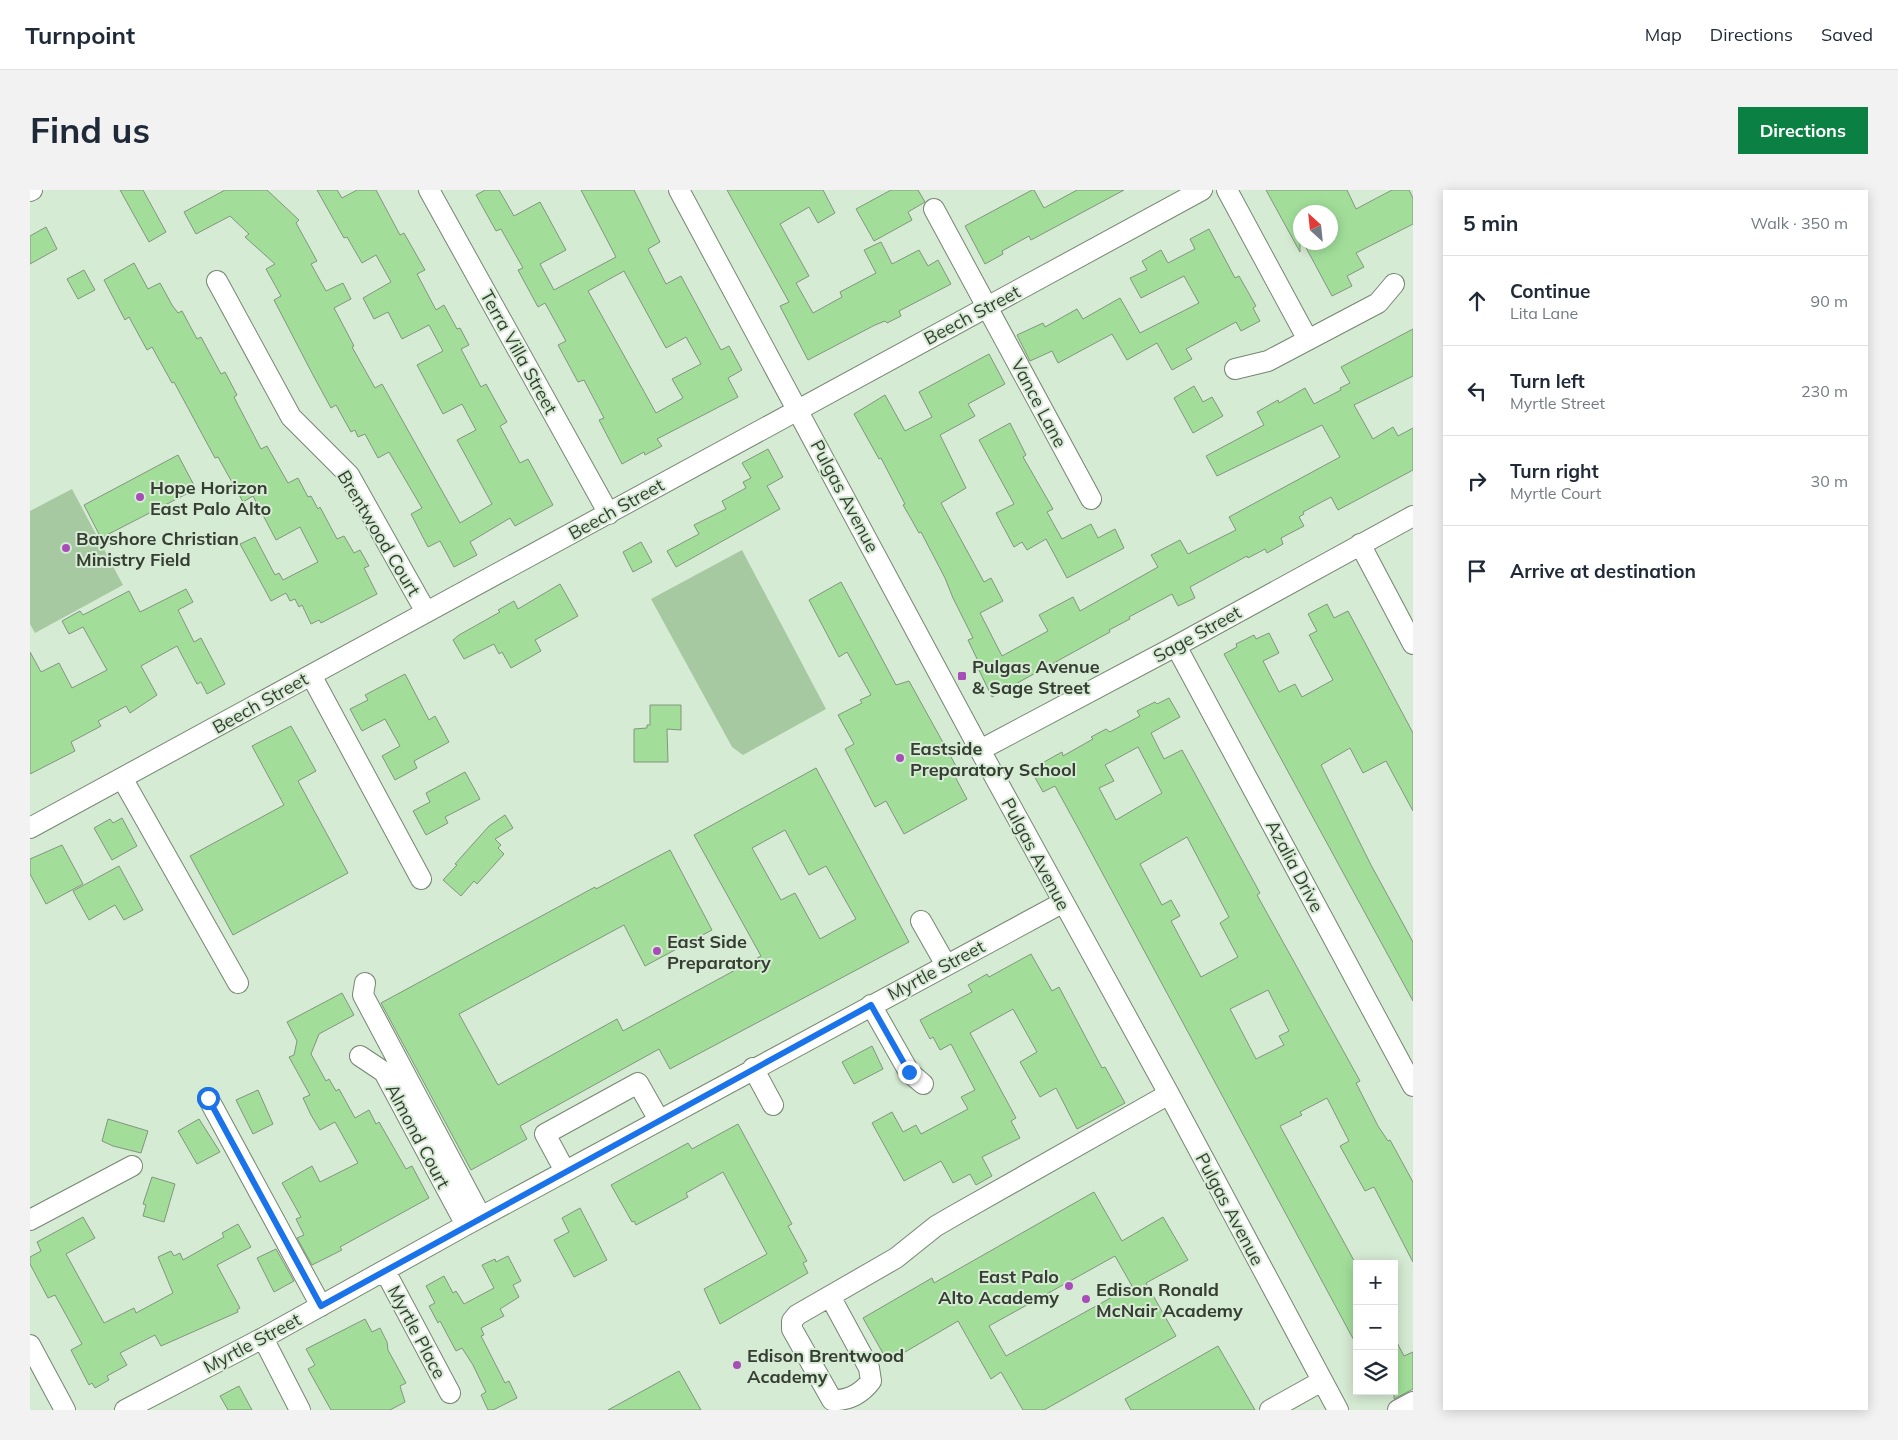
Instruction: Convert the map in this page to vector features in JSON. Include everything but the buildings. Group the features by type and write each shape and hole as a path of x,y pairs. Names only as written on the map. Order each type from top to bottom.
{"street":[{"name":"Terra Villa Street","path":"429,190 609,514"},
{"name":"Pulgas Avenue","path":"680,190 980,750 1169,1094 1338,1410"},
{"name":"Beech Street","path":"30,828 1202,190"},
{"path":"1227,190 1308,340"},
{"name":"Vance Lane","path":"934,209 1091,499"},
{"name":"Brentwood Court","path":"217,281 291,417 349,475 426,612"},
{"path":"1235,369 1268,361 1378,303 1394,284"},
{"name":"Sage Street","path":"980,750 1176,646 1413,516"},
{"path":"1360,544 1413,644"},
{"name":"Azalia Drive","path":"1176,646 1413,1086"},
{"path":"311,675 420,879"},
{"path":"122,778 238,983"},
{"name":"Myrtle Street","path":"125,1410 263,1338 565,1171 1062,902"},
{"path":"921,921 946,965"},
{"path":"365,983 363,995 474,1221"},
{"path":"871,1005 909,1072 923,1084"},
{"name":"Almond Court","path":"360,1056 384,1072 474,1221"},
{"path":"754,1068 773,1105"},
{"path":"565,1171 545,1134 638,1083 659,1120"},
{"path":"831,1298 870,1368 871,1381 853,1397 842,1401 832,1400 792,1329 792,1321 797,1315 831,1298 896,1258 936,1226 1169,1094"},
{"path":"208,1098 321,1306"},
{"path":"30,1220 132,1166"},
{"name":"Myrtle Place","path":"385,1271 450,1393"},
{"path":"263,1338 300,1410"},
{"path":"30,1345 65,1410"},
{"path":"1270,1410 1322,1381"},
{"path":"1398,1410 1413,1402"}],"green space":[{"name":"Bayshore Christian Ministry Field","path":"72,489 123,585 35,633 30,624 30,511"},
{"path":"742,550 826,709 743,755 732,747 651,599"}],"place":[{"name":"Hope Horizon East Palo Alto","path":"140,497"},
{"name":"Bayshore Christian Ministry Field","path":"66,548"},
{"name":"Pulgas Avenue & Sage Street","path":"962,676"},
{"name":"Eastside Preparatory School","path":"900,758"},
{"name":"East Side Preparatory","path":"657,951"},
{"name":"East Palo Alto Academy","path":"1069,1286"},
{"name":"Edison Ronald McNair Academy","path":"1086,1299"},
{"name":"Edison Brentwood Academy","path":"737,1365"}],"route":[{"path":"208,1098 321,1306 871,1005 909,1072"}]}
